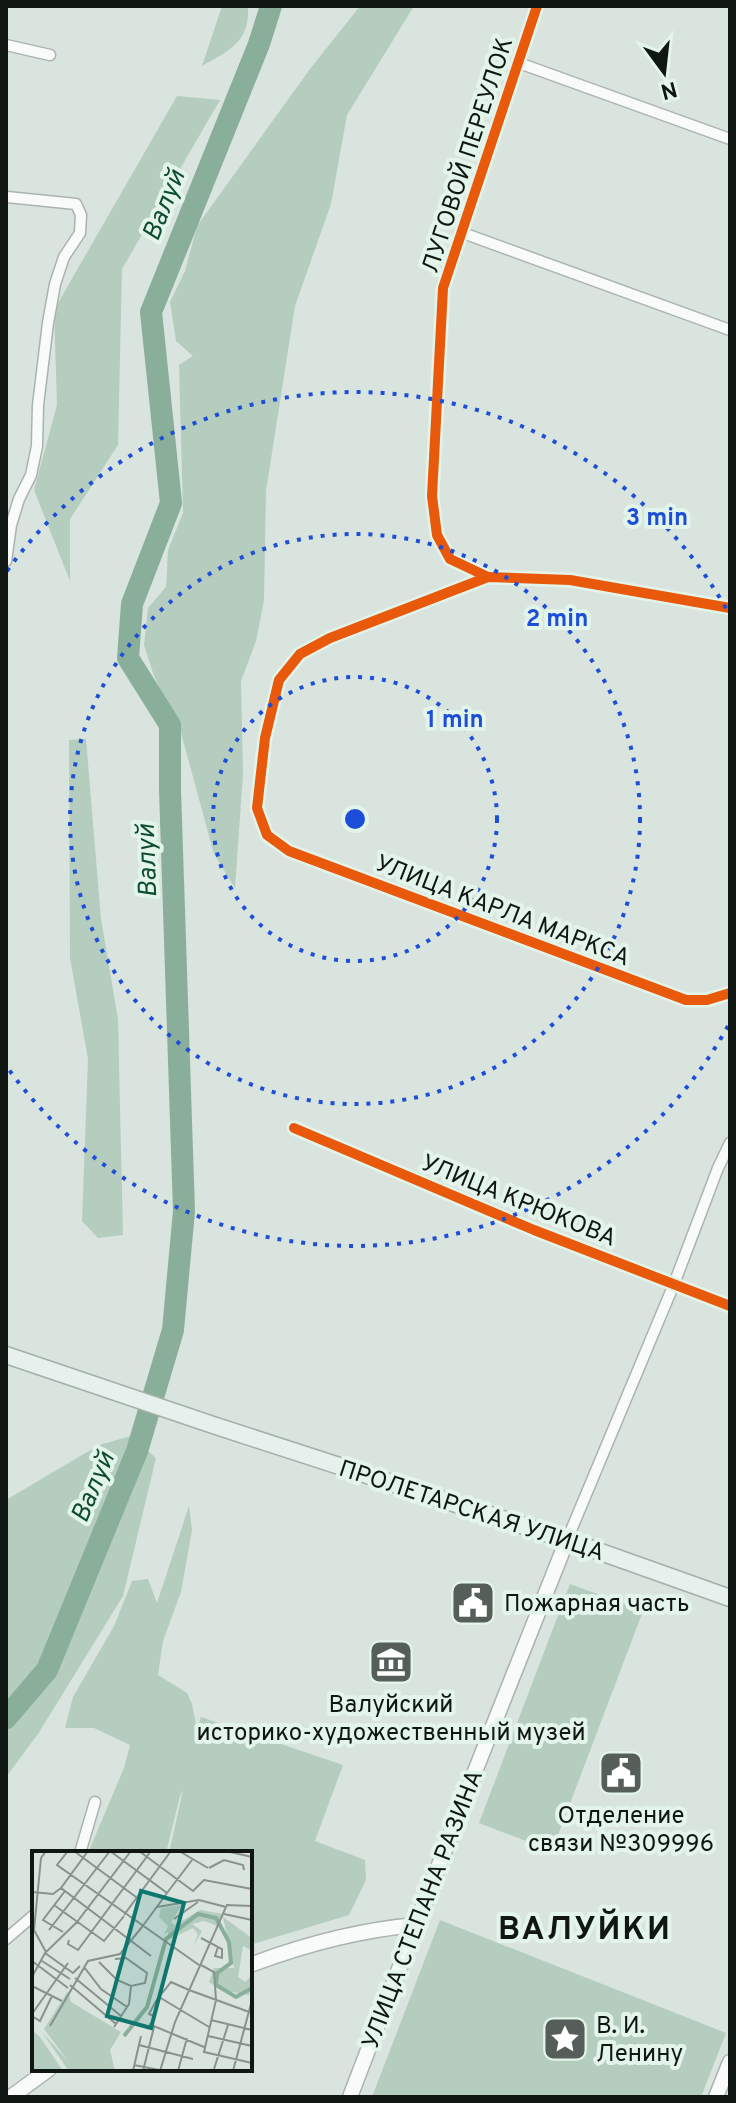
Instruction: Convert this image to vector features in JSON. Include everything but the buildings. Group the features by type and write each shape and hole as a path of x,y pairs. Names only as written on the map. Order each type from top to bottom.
{"main road":[{"name":"ПРОЛЕТАРСКАЯ УЛИЦА","path":"6,1355 567,1540 730,1598"},
{"name":"УЛИЦА СТЕПАНА РАЗИНА","path":"350,2097 567,1540"},
{"path":"252,1964 340,1937 416,1925"},
{"path":"716,2097 730,2062"},
{"path":"11,2097 46,2071"}],"street":[{"name":"ЛУГОВОЙ ПЕРЕУЛОК","path":"488,577 450,559 437,535 432,496 443,288 537,6"},
{"path":"6,45 50,55"},
{"path":"519,63 730,139"},
{"path":"6,561 8,522 31,475 37,446 38,405 55,284 64,257 80,233 81,215 76,204 7,197"},
{"path":"463,233 730,330"},
{"path":"488,577 570,580 730,608"},
{"name":"УЛИЦА КАРЛА МАРКСА","path":"488,577 330,638 300,654 279,680 265,738 257,808 267,835 289,851 686,1000 707,1000 730,993"},
{"name":"УЛИЦА КРЮКОВА","path":"294,1128 534,1230 730,1306"},
{"name":"УЛИЦА СТЕПАНА РАЗИНА","path":"567,1540 730,1143"},
{"path":"81,1851 95,1802"},
{"path":"6,1939 32,1917"}],"green space":[{"path":"222,6 248,6 246,28 236,44 202,66"},
{"path":"360,6 414,6 347,115 331,204 295,306 266,491 264,600 256,641 241,681 243,773 235,888 214,854 181,733 154,676 144,645 148,608 166,587 168,550 183,513 179,365 193,356 176,341 170,302 185,271 197,226 310,69"},
{"path":"177,96 220,100 122,269 118,445 70,519 70,581 34,490 57,405 54,310"},
{"path":"86,739 101,919 118,1019 123,1235 98,1238 82,1221 88,1059 70,958 69,740"},
{"path":"131,1436 156,1458 123,1596 38,1734 6,1777 6,1500 99,1445"},
{"path":"189,1506 192,1530 181,1592 163,1641 158,1675 187,1693 197,1729 201,1717 343,1765 315,1841 365,1860 366,1880 349,1915 252,1944 252,1851 169,1851 183,1790 166,1851 89,1851 124,1768 130,1745 94,1728 65,1728 73,1697 114,1626 132,1581 148,1579 157,1603"},
{"path":"570,1584 643,1611 552,1851 479,1823"},
{"path":"440,1920 726,2033 701,2097 372,2097"}],"waterway":[{"name":"Валуй","path":"6,1718 47,1670 137,1451 173,1330 184,1211 170,725 128,658 132,604 171,503 151,312 259,44 271,6"}],"cycle path":[{"path":"488,577 450,559 437,535 432,496 443,288 537,6"},
{"path":"730,608 570,580 488,577 330,638 300,654 279,680 265,738 257,808 267,835 289,851 686,1000 707,1000 730,993"},
{"path":"294,1128 534,1230 730,1306"}],"place":[{"name":"Пожарная часть","path":"473,1603"},
{"name":"Валуйский историко-художественный музей","path":"391,1662"},
{"name":"Отделение связи №309996","path":"621,1773"},
{"name":"В. И. Ленину","path":"565,2039"}],"district":[{"name":"ВАЛУЙКИ","path":"585,1928"}]}
